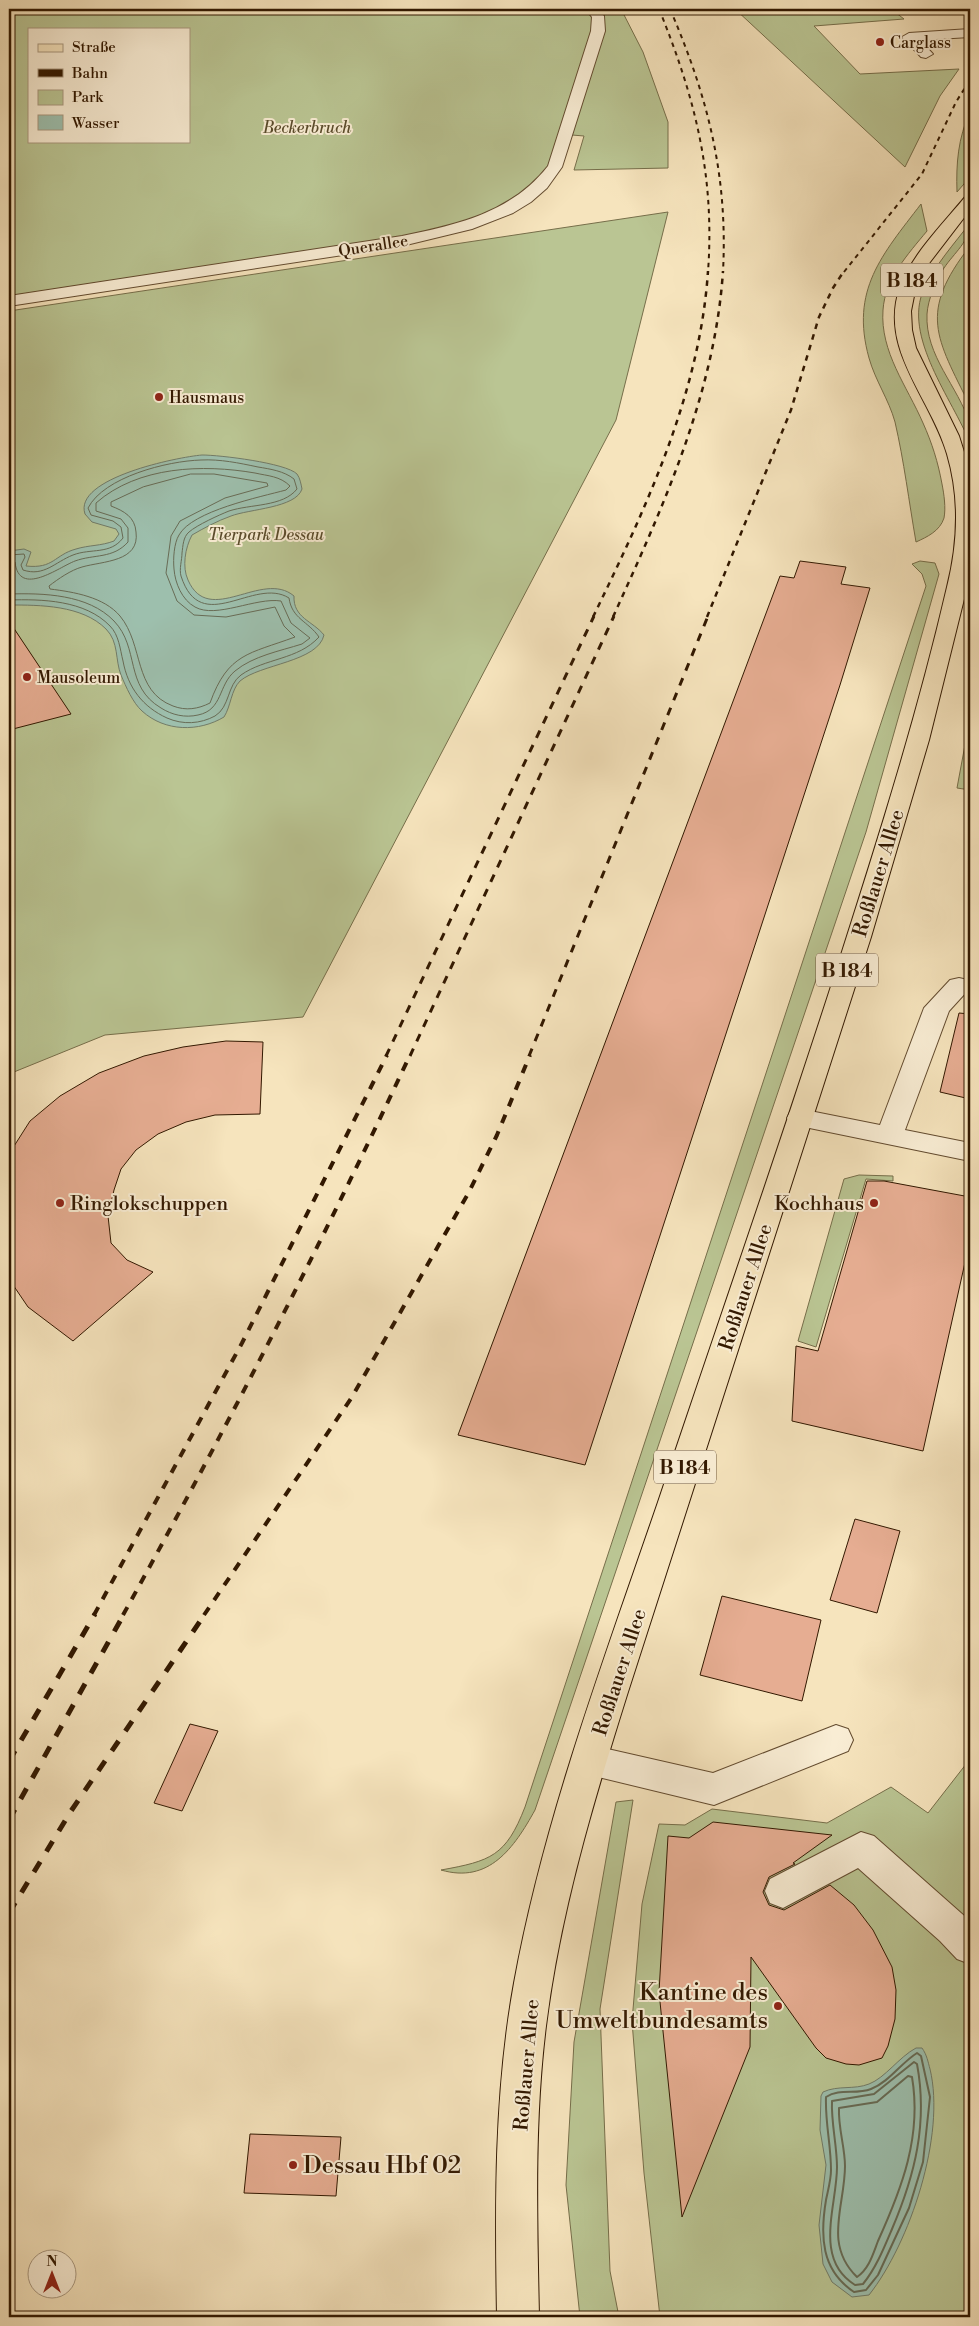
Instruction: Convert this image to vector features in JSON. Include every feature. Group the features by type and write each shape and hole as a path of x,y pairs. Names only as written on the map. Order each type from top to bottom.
{"main road":[{"name":"Roßlauer Allee","path":"518,2317 519,2142 532,1989 559,1862 590,1760 895,822 929,702 963,560 966,514 957,456 950,434 918,376 908,350 902,325 903,306 908,287 921,263 970,200"}],"street":[{"name":"Querallee","path":"9,301 402,241 442,232 509,210 544,185 555,167 598,31 598,16 593,11"},
{"path":"926,54 909,37 970,33"},
{"path":"889,1137 937,1008 959,986"},
{"path":"800,1118 970,1152"},
{"path":"590,1760 714,1789 836,1740"},
{"path":"783,1891 861,1848 964,1931"}],"green space":[{"name":"Beckerbruch","path":"9,9 583,9 592,12 595,19 549,167 526,193 500,209 463,222 414,235 9,296"},
{"path":"592,9 621,9 643,52 668,122 668,168 574,170 584,136 572,135 603,18"},
{"path":"735,9 891,9 904,19 814,26 860,74 959,69 940,96 905,167"},
{"path":"970,111 970,177 957,192 959,151"},
{"path":"921,204 927,231 905,258 893,277 888,288 883,310 883,325 890,354 929,438 937,460 943,492 945,510 942,523 933,533 916,542 895,422 869,358 864,334 864,312 867,293 882,257"},
{"name":"Tierpark Dessau","path":"668,212 616,420 303,1017 105,1035 9,1074 9,311"},
{"path":"970,223 967,236 961,247 944,268 935,284 927,314 931,344 943,371 965,410 970,424 970,443 932,368 924,347 919,307 924,289 934,272"},
{"path":"970,246 970,406 941,343 938,308 943,290 954,269"},
{"path":"920,561 935,563 939,574 866,832 535,1810 518,1837 498,1860 473,1872 458,1873 441,1870 473,1863 495,1854 511,1836 525,1807 926,586 922,574 912,564"},
{"path":"970,718 970,790 957,788"},
{"path":"859,1175 893,1176 893,1181 866,1179 816,1347 798,1341 844,1179"},
{"path":"970,1759 970,2317 660,2317 644,2173 632,2021 642,1904 659,1824 685,1825 712,1809 827,1823 891,1787 928,1813"},
{"path":"633,1800 600,2009 610,2271 619,2317 580,2317 566,2185 574,2042 616,1802"}],"water":[{"path":"202,455 223,456 280,466 297,474 302,489 298,495 282,504 231,516 192,535 185,558 188,580 197,593 209,599 222,599 267,589 281,590 294,596 300,614 324,635 319,644 311,651 300,657 249,675 240,681 224,717 204,725 182,728 161,723 151,718 139,708 121,675 113,640 106,629 96,621 85,615 60,608 9,605 9,551 24,549 31,552 26,566 35,566 48,564 76,549 114,541 119,534 116,529 92,522 85,514 86,501 95,490 110,480 151,465"},
{"path":"916,2048 922,2048 926,2056 934,2096 929,2156 911,2218 884,2273 869,2295 852,2297 832,2282 823,2264 819,2225 826,2165 820,2130 821,2096 823,2092 829,2090 858,2087 875,2081"}],"building":[{"path":"800,561 846,567 841,584 870,588 585,1465 458,1435 780,576 794,578"},
{"name":"Mausoleum","path":"9,621 71,714 9,730"},
{"path":"959,1013 970,1014 970,1099 940,1092"},
{"name":"Ringlokschuppen","path":"226,1041 263,1042 260,1114 215,1115 186,1122 158,1134 136,1150 121,1169 114,1190 108,1216 111,1243 127,1260 153,1272 73,1341 28,1307 9,1279 9,1154 30,1121 60,1096 99,1073 144,1056 183,1047"},
{"path":"867,1181 884,1181 970,1197 970,1240 923,1451 792,1421 796,1346 818,1351"},
{"path":"855,1519 900,1531 877,1613 830,1600"},
{"path":"722,1596 821,1620 802,1701 700,1675"},
{"path":"190,1724 218,1731 182,1811 154,1803"},
{"name":"Kantine des Umweltbundesamts","path":"713,1822 832,1835 793,1863 795,1864 769,1877 763,1892 769,1905 784,1910 830,1885 854,1905 873,1930 892,1967 896,1990 895,2019 888,2046 882,2058 859,2065 846,2064 826,2058 816,2048 751,1957 750,2047 682,2217 659,1992 668,1836 689,1838"},
{"name":"Dessau Hbf 02","path":"250,2134 341,2137 336,2196 244,2193"}],"railway":[{"path":"659,9 683,74 700,138 708,203 708,272"},
{"path":"670,9 695,74 713,138 722,203 724,237 723,272"},
{"path":"844,272 922,174 956,102 970,80"},
{"path":"593,617 651,492 682,405 694,361 703,316 708,271"},
{"path":"613,617 668,491 698,405 718,316 723,271"},
{"path":"707,617 791,410 819,317 833,288 844,271"},
{"path":"386,1056 594,616"},
{"path":"410,1056 614,616"},
{"path":"529,1056 708,616"},
{"path":"94,1615 242,1343 387,1055"},
{"path":"123,1615 271,1337 342,1197 410,1055"},
{"path":"204,1615 352,1397 469,1192 497,1135 530,1055"},
{"path":"9,1761 95,1614"},
{"path":"9,1820 124,1614"},
{"path":"9,1913 71,1811 205,1614"}],"place":[{"name":"Carglass","path":"880,42"},
{"name":"Hausmaus","path":"159,397"},
{"name":"Mausoleum","path":"27,677"},
{"name":"Ringlokschuppen","path":"60,1203"},
{"name":"Kochhaus","path":"874,1203"},
{"name":"Kantine des Umweltbundesamts","path":"778,2006"},
{"name":"Dessau Hbf 02","path":"293,2165"}]}
